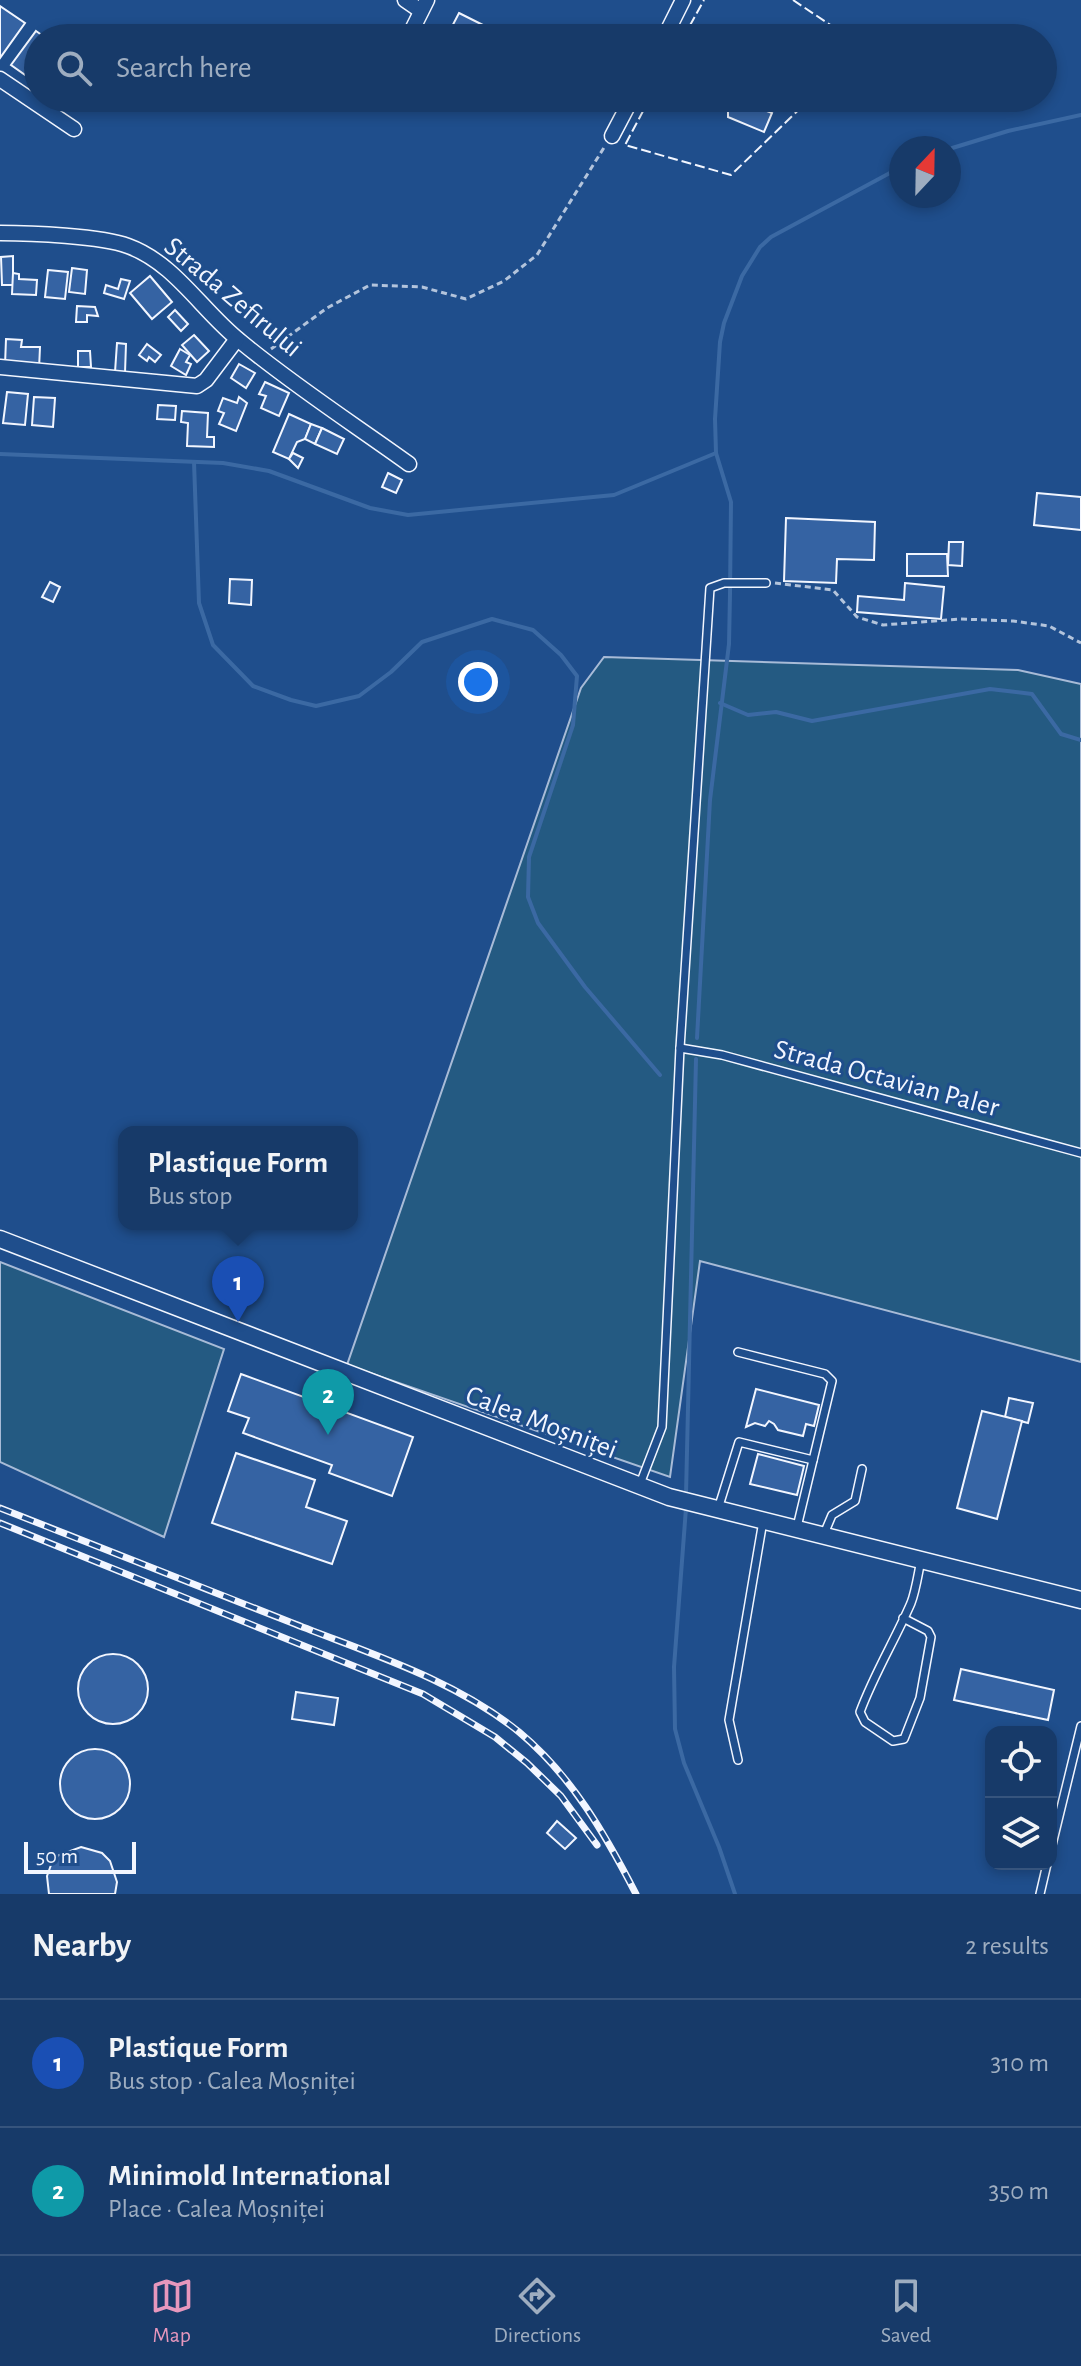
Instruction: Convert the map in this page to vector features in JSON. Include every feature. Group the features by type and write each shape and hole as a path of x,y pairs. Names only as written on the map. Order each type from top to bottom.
{"street":[{"path":"405,0 424,5 415,24"},
{"path":"671,24 683,0"},
{"path":"0,79 24,95"},
{"path":"49,112 74,129"},
{"path":"612,136 625,112"},
{"name":"Strada Zefirului","path":"0,233 106,240 142,252 175,277 237,339 409,464"},
{"path":"0,367 197,386 206,380 237,339"},
{"name":"Calea Moșniței","path":"0,1239 669,1497 1081,1600"}],"lane":[{"path":"639,1486 662,1427 680,1048 710,588 724,583 766,583"},
{"name":"Strada Octavian Paler","path":"680,1048 722,1055 1081,1153"},
{"path":"738,1352 829,1376 832,1381 797,1527"},
{"path":"718,1509 739,1442 813,1460"},
{"path":"824,1534 832,1515 855,1501 862,1469"},
{"path":"738,1760 729,1720 763,1519"},
{"path":"903,1618 928,1631 931,1637 920,1698 904,1739 893,1741 865,1722 860,1712 871,1683 913,1597 922,1558"},
{"path":"1057,1824 1081,1726"},
{"path":"1040,1894 1046,1870"}],"path":[{"path":"260,356 327,308 370,285 422,287 466,299 504,281 537,255 612,136"},
{"path":"766,583 833,590 857,617 883,625 961,619 1013,621 1049,626 1081,643"}],"shaded area":[{"path":"604,657 1018,670 1081,684 1081,1362 700,1261 670,1477 347,1365 581,688"},
{"path":"0,1262 224,1349 164,1537 0,1462"}],"building":[{"path":"0,6 25,23 0,58"},
{"path":"459,13 481,24 453,24"},
{"path":"24,47 24,74 11,65"},
{"path":"728,112 772,113 764,132 728,117"},
{"path":"13,256 13,285 2,285 1,257"},
{"path":"72,268 87,270 85,294 69,292"},
{"path":"48,270 68,272 65,299 45,297"},
{"path":"13,273 19,274 19,279 37,280 36,295 12,294"},
{"path":"150,276 172,302 152,319 130,293"},
{"path":"121,279 130,281 124,299 104,293 106,285 118,289"},
{"path":"77,306 95,307 98,316 87,315 87,322 76,322"},
{"path":"175,310 188,324 181,331 168,317"},
{"path":"194,335 209,351 197,362 182,345"},
{"path":"6,339 22,340 21,347 40,347 39,369 5,365"},
{"path":"117,343 126,344 125,373 115,372"},
{"path":"147,344 161,355 155,362 139,355"},
{"path":"180,349 190,355 186,362 191,364 186,375 171,366"},
{"path":"78,351 90,351 91,367 78,367"},
{"path":"239,364 255,373 246,388 231,378"},
{"path":"265,382 289,393 279,416 261,408 266,396 259,394"},
{"path":"7,392 28,394 25,425 3,423"},
{"path":"34,397 55,398 53,427 32,425"},
{"path":"239,397 247,403 236,431 219,424 224,413 218,411 223,398 237,403"},
{"path":"158,405 176,406 175,420 157,419"},
{"path":"182,411 208,413 207,437 214,437 214,447 187,446 188,423 181,422"},
{"path":"289,414 311,424 305,439 297,442 289,459 273,452"},
{"path":"311,424 322,428 315,444 305,439"},
{"path":"322,428 344,439 337,454 315,444"},
{"path":"293,453 303,458 298,468 289,459"},
{"path":"388,473 402,480 396,493 382,487"},
{"path":"1037,493 1081,497 1081,530 1034,525"},
{"path":"786,518 875,522 874,560 837,559 836,583 784,581"},
{"path":"949,542 963,542 962,566 948,565"},
{"path":"907,554 947,554 948,576 907,576"},
{"path":"230,579 252,580 251,605 229,603"},
{"path":"50,582 60,587 53,602 42,597"},
{"path":"905,583 944,587 941,619 857,612 858,596 904,600"},
{"path":"241,1374 413,1437 392,1496 329,1473 332,1465 243,1433 249,1418 228,1411"},
{"path":"756,1389 819,1405 814,1426 806,1424 803,1436 778,1430 769,1421 765,1426 755,1423 746,1427"},
{"path":"1009,1398 1033,1403 1028,1423 1005,1417"},
{"path":"982,1411 1022,1421 997,1519 957,1508"},
{"path":"236,1453 315,1480 306,1507 347,1521 332,1564 212,1523"},
{"path":"758,1454 804,1466 797,1495 750,1484"},
{"path":"113,1654 138,1664 148,1689 138,1714 113,1724 88,1714 78,1689 88,1664"},
{"path":"961,1669 1054,1690 1048,1720 954,1700"},
{"path":"296,1692 338,1698 334,1725 292,1719"},
{"path":"95,1749 120,1759 130,1784 120,1809 95,1819 70,1809 60,1784 70,1759"},
{"path":"557,1821 576,1838 565,1849 547,1833"},
{"path":"81,1847 102,1853 110,1861 117,1882 115,1894 49,1894 47,1876 51,1865 59,1855"}],"waterway":[{"path":"961,145 1081,115"},
{"path":"697,1038 710,800 729,644 731,502 716,453 715,419 724,323 742,276 760,247 771,237 889,173"},
{"path":"0,454 223,463 269,471 370,508 408,515 614,495 716,453"},
{"path":"194,462 199,603 213,645 253,686 316,706 359,696 391,672 422,642 492,619 533,630 561,655 577,676 573,725 529,857 528,897 538,923 585,987 660,1075"},
{"path":"720,703 748,715 776,712 812,721 990,689 1032,694 1061,734 1081,740"},
{"path":"686,1495 696,1059"},
{"path":"686,1508 674,1667 675,1729 684,1763 735,1894"}],"railway":[{"path":"0,1508 382,1658 468,1697 519,1732 555,1767 586,1807 636,1894"},
{"path":"0,1523 423,1694 495,1737 527,1763 561,1796 597,1845"}],"fence":[{"path":"691,24 704,0"},
{"path":"793,0 829,24"},
{"path":"643,112 625,145 731,175 796,112"}],"place":[{"name":"Plastique Form","path":"238,1322"},
{"name":"Minimold International","path":"328,1435"}]}
